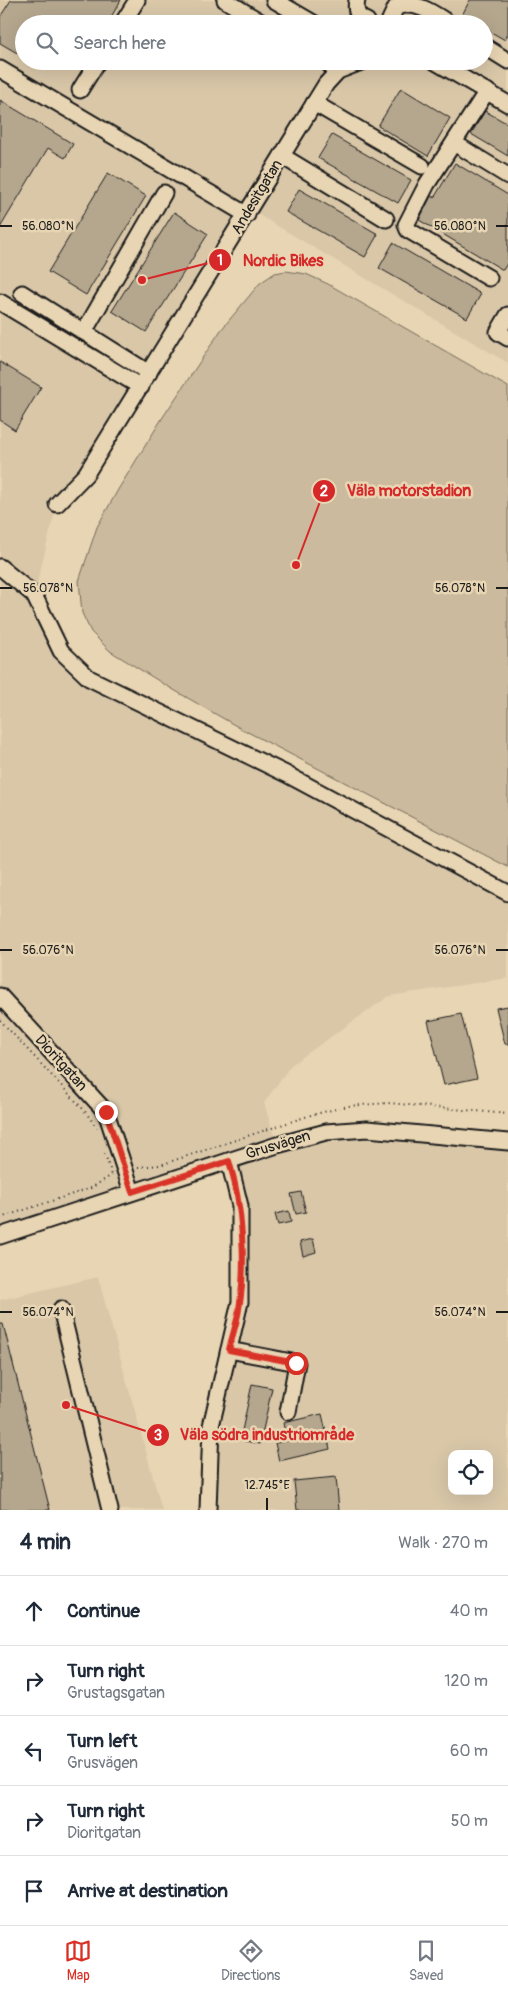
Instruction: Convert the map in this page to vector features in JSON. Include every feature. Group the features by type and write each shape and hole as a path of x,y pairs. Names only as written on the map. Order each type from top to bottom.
{"street":[{"path":"128,15 137,0"},
{"path":"225,0 249,15"},
{"path":"274,0 300,15"},
{"path":"358,0 357,13 359,15"},
{"path":"366,0 367,15"},
{"path":"392,15 396,7 411,2 436,15"},
{"path":"493,52 508,61"},
{"path":"0,69 247,215"},
{"path":"80,90 92,70"},
{"path":"449,70 508,104"},
{"name":"Andesitgatan","path":"57,504 86,474 247,215 314,103 338,71"},
{"path":"487,92 427,184 406,225 408,230 489,278"},
{"path":"314,103 422,166"},
{"path":"454,143 508,176"},
{"path":"282,156 386,219"},
{"path":"84,332 164,193"},
{"path":"22,293 149,372"},
{"path":"0,302 141,387"},
{"path":"508,315 498,332 508,338"},
{"path":"0,566 34,595 61,651 89,678 286,774 508,893"},
{"name":"Dioritgatan","path":"0,996 106,1112 132,1192"},
{"name":"Grusvägen","path":"0,1236 306,1136 347,1129 391,1131 508,1142"},
{"path":"208,1510 212,1426 239,1310 241,1256 238,1194 229,1161"},
{"path":"61,1309 110,1510"},
{"path":"229,1350 296,1363 288,1412"}],"path":[{"path":"0,1020 84,1110 94,1122 99,1135"},
{"path":"104,1151 112,1175"}],"shaded area":[{"path":"0,0 508,0 508,363 15,70 493,70 493,15 15,15 15,70 0,61"},
{"path":"0,69 247,215 149,373 57,504 34,595 61,651 89,678 508,893 508,978 389,996 291,1065 264,1103 277,1145 0,1236"},
{"path":"286,271 306,274 328,284 508,387 508,867 238,727 167,686 110,651 91,632 82,613 79,581 97,527 119,488 163,417 221,330 260,283 275,273"},
{"path":"361,1139 508,1151 508,1510 212,1510 215,1426 244,1309 235,1167 310,1145"},
{"path":"98,1277 162,1510 0,1510 0,1300"}],"building":[{"path":"11,0 121,0 112,15 15,15 15,52 0,43 0,17"},
{"path":"470,0 508,0 508,34 505,40 493,33 493,15 462,15"},
{"path":"401,88 450,118 428,156 378,126"},
{"path":"0,100 73,144 65,158 48,148 0,228"},
{"path":"485,111 508,124 508,156 471,134"},
{"path":"332,135 411,180 398,203 318,158"},
{"path":"455,163 508,195 508,262 503,270 419,220 431,196 434,198"},
{"path":"108,173 146,196 86,295 48,272"},
{"path":"299,189 378,234 365,257 286,212"},
{"path":"174,212 208,234 146,332 112,311"},
{"path":"393,243 481,294 467,318 379,268"},
{"path":"0,362 41,387 15,430 0,420"},
{"path":"508,1006 508,1044 505,1044 496,1008"},
{"path":"461,1014 477,1078 444,1085 428,1021"},
{"path":"301,1192 306,1212 296,1214 291,1194"},
{"path":"289,1211 291,1222 278,1225 275,1214"},
{"path":"313,1239 316,1252 303,1256 300,1242"},
{"path":"0,1324 3,1324 50,1510 0,1510"},
{"path":"252,1384 272,1388 260,1444 240,1440"},
{"path":"322,1414 330,1449 279,1461 275,1443 287,1441 283,1423"},
{"path":"336,1477 339,1510 297,1510 294,1481"}],"place":[{"name":"Nordic Bikes","path":"142,280"},
{"name":"Väla motorstadion","path":"296,565"},
{"name":"Väla södra industriområde","path":"66,1405"}],"route":[{"path":"106,1112 132,1192 229,1161 240,1206 241,1284 239,1310 229,1350 296,1363"}]}
